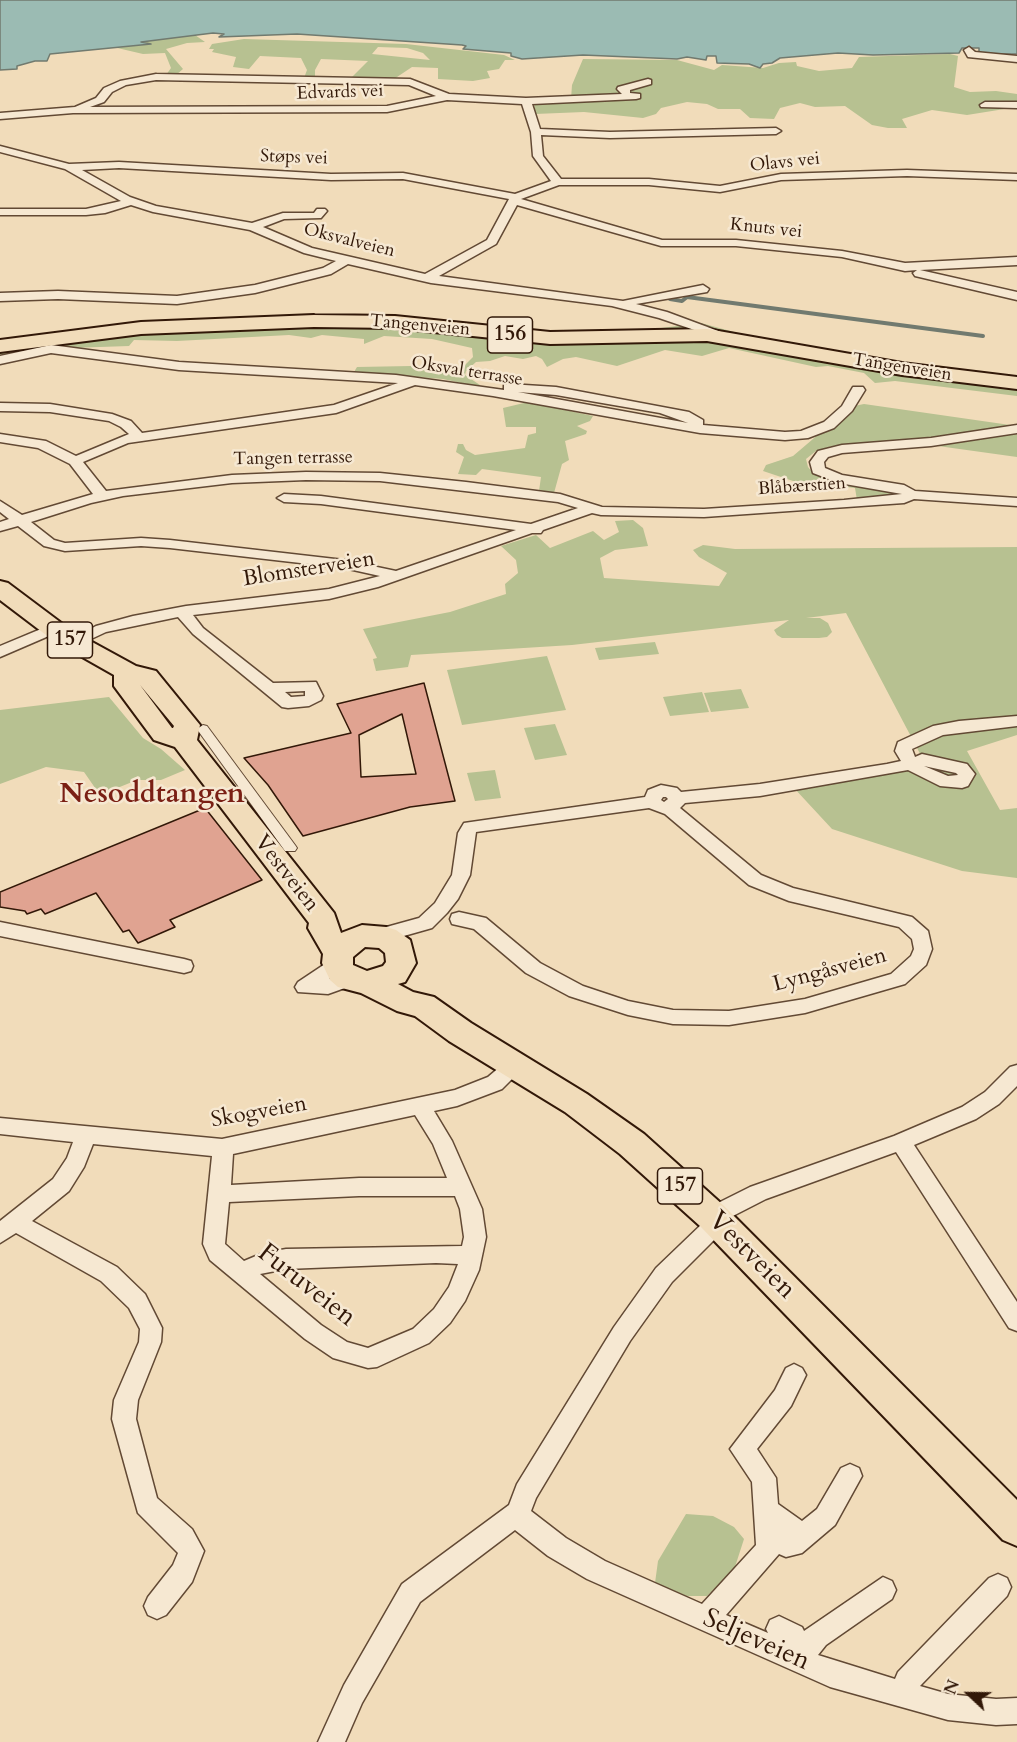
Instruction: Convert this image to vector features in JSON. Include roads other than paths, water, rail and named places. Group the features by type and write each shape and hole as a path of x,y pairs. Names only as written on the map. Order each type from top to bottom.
{"main road":[{"name":"Tangenveien","path":"0,346 50,344 130,329 314,321 409,322 565,339 674,327 891,367 1017,383"},
{"name":"Vestveien","path":"0,588 52,629 127,672 127,686 163,734 194,735 324,921 323,928 348,970 408,1003 423,1005 576,1103 632,1144 715,1219 1017,1527"},
{"name":"Vestveien","path":"324,921 371,936"},
{"name":"157","path":"371,936 395,943 401,960"},
{"path":"371,936 348,942 348,970 387,979 401,960"},
{"name":"Vestveien","path":"401,960 423,1005"}],"street":[{"path":"969,50 971,55 1017,58"},
{"path":"73,110 100,100 108,90 123,83 156,76 410,82 447,97"},
{"name":"Edvards vei","path":"0,116 73,110 387,109 447,97 526,101 634,97 635,95 622,89 648,82"},
{"path":"526,101 536,132 538,156 558,182"},
{"path":"985,105 1017,105"},
{"path":"346,118 387,109"},
{"path":"40,113 83,120"},
{"path":"536,132 594,135 776,131"},
{"name":"Oksvalveien","path":"0,149 69,167 131,201 153,209 253,227 308,251 427,278 624,304 674,327"},
{"name":"Støps vei","path":"69,167 119,165 331,177 403,176 516,199"},
{"name":"Olavs vei","path":"516,199 558,182 649,182 720,189 781,177 907,173 1017,177"},
{"path":"427,278 492,242 516,199"},
{"name":"Knuts vei","path":"516,199 648,241 667,244 727,242 842,254 901,266 1017,261"},
{"path":"0,212 86,212 105,210 131,201"},
{"path":"253,227 283,216 317,216 321,211"},
{"path":"0,297 58,295 177,300 255,289 301,278 327,271 347,259"},
{"path":"901,266 1017,296"},
{"path":"624,304 634,299 703,288"},
{"name":"Oksval terrasse","path":"0,360 50,344 179,366 412,381 493,392 520,387 580,395 681,414 694,419 700,429 803,435 820,430 836,420 858,390"},
{"path":"75,460 138,436 336,409 387,393 412,381"},
{"path":"0,406 50,408 112,418 126,424 138,436"},
{"path":"911,495 904,489 839,479 818,470 817,462 823,454 842,449 931,442 1017,429"},
{"path":"0,438 41,444 75,460 102,496"},
{"name":"Tangen terrasse","path":"0,527 102,496 232,480 380,477 533,494 576,501 589,509"},
{"name":"Blåbærstien","path":"589,509 704,513 904,499 911,495 1017,502"},
{"path":"284,498 321,500 515,525 536,530"},
{"path":"0,505 49,543 65,547 122,542 160,543 344,564 400,577"},
{"name":"Blomsterveien","path":"81,646 120,625 182,612 329,594 400,577 536,530 589,509"},
{"path":"182,612 198,631 270,688"},
{"path":"0,652 52,629"},
{"path":"371,936 425,923 441,908 457,884 466,833 470,828 479,824 760,790 911,764 903,751 905,744 910,741 959,726 1017,721"},
{"path":"194,735 290,848"},
{"name":"Lyngåsveien","path":"459,919 479,923 533,968 576,991 628,1008 673,1017 729,1018 805,1006 898,979 919,960 923,950 921,936 905,922 789,894 754,880 666,802"},
{"path":"401,960 425,931 425,923"},
{"path":"0,929 184,966"},
{"name":"Skogveien","path":"0,1126 222,1148 421,1107 480,1091 495,1083 515,1066"},
{"path":"331,1742 353,1694 411,1593 518,1513 526,1492 622,1334 664,1275 715,1219 758,1193 901,1142 969,1113 992,1098 1017,1073"},
{"name":"Furuveien","path":"222,1148 220,1194 214,1244 218,1252 313,1332 341,1351 368,1358 407,1344 431,1327 458,1294 475,1237 471,1209 442,1142 421,1107"},
{"path":"85,1135 77,1161 61,1185 8,1228 109,1274 137,1301 151,1328 150,1342 126,1400 124,1419 147,1505 183,1538 190,1551 183,1573 157,1606"},
{"path":"901,1142 1017,1321"},
{"path":"220,1194 359,1187 461,1186"},
{"path":"242,1272 263,1263 286,1259 426,1254 461,1255 470,1259"},
{"path":"769,1549 764,1478 742,1449 783,1398 794,1375"},
{"path":"705,1619 769,1549 793,1544 826,1517 850,1476"},
{"path":"766,1510 793,1529 793,1544"},
{"name":"Seljeveien","path":"518,1513 526,1524 557,1547 596,1570 830,1674 948,1707 996,1712 1017,1711"},
{"path":"902,1695 907,1682 998,1587"},
{"path":"798,1659 817,1636 883,1590"},
{"path":"779,1629 793,1636 798,1659"}],"water":[{"path":"0,0 1017,0 1017,54 988,54 979,52 979,48 962,48 959,53 873,55 838,53 780,58 772,63 763,64 760,68 749,64 717,63 716,56 707,56 706,60 687,57 677,59 583,55 522,59 511,56 511,53 463,49 466,46 462,45 297,34 219,37 224,34 213,33 141,42 151,44 50,54 47,61 35,61 17,66 17,69 0,70"}],"waterway":[{"path":"670,299 682,301 687,297 983,336"}],"district":[{"name":"Nesoddtangen","path":"152,796"}]}
